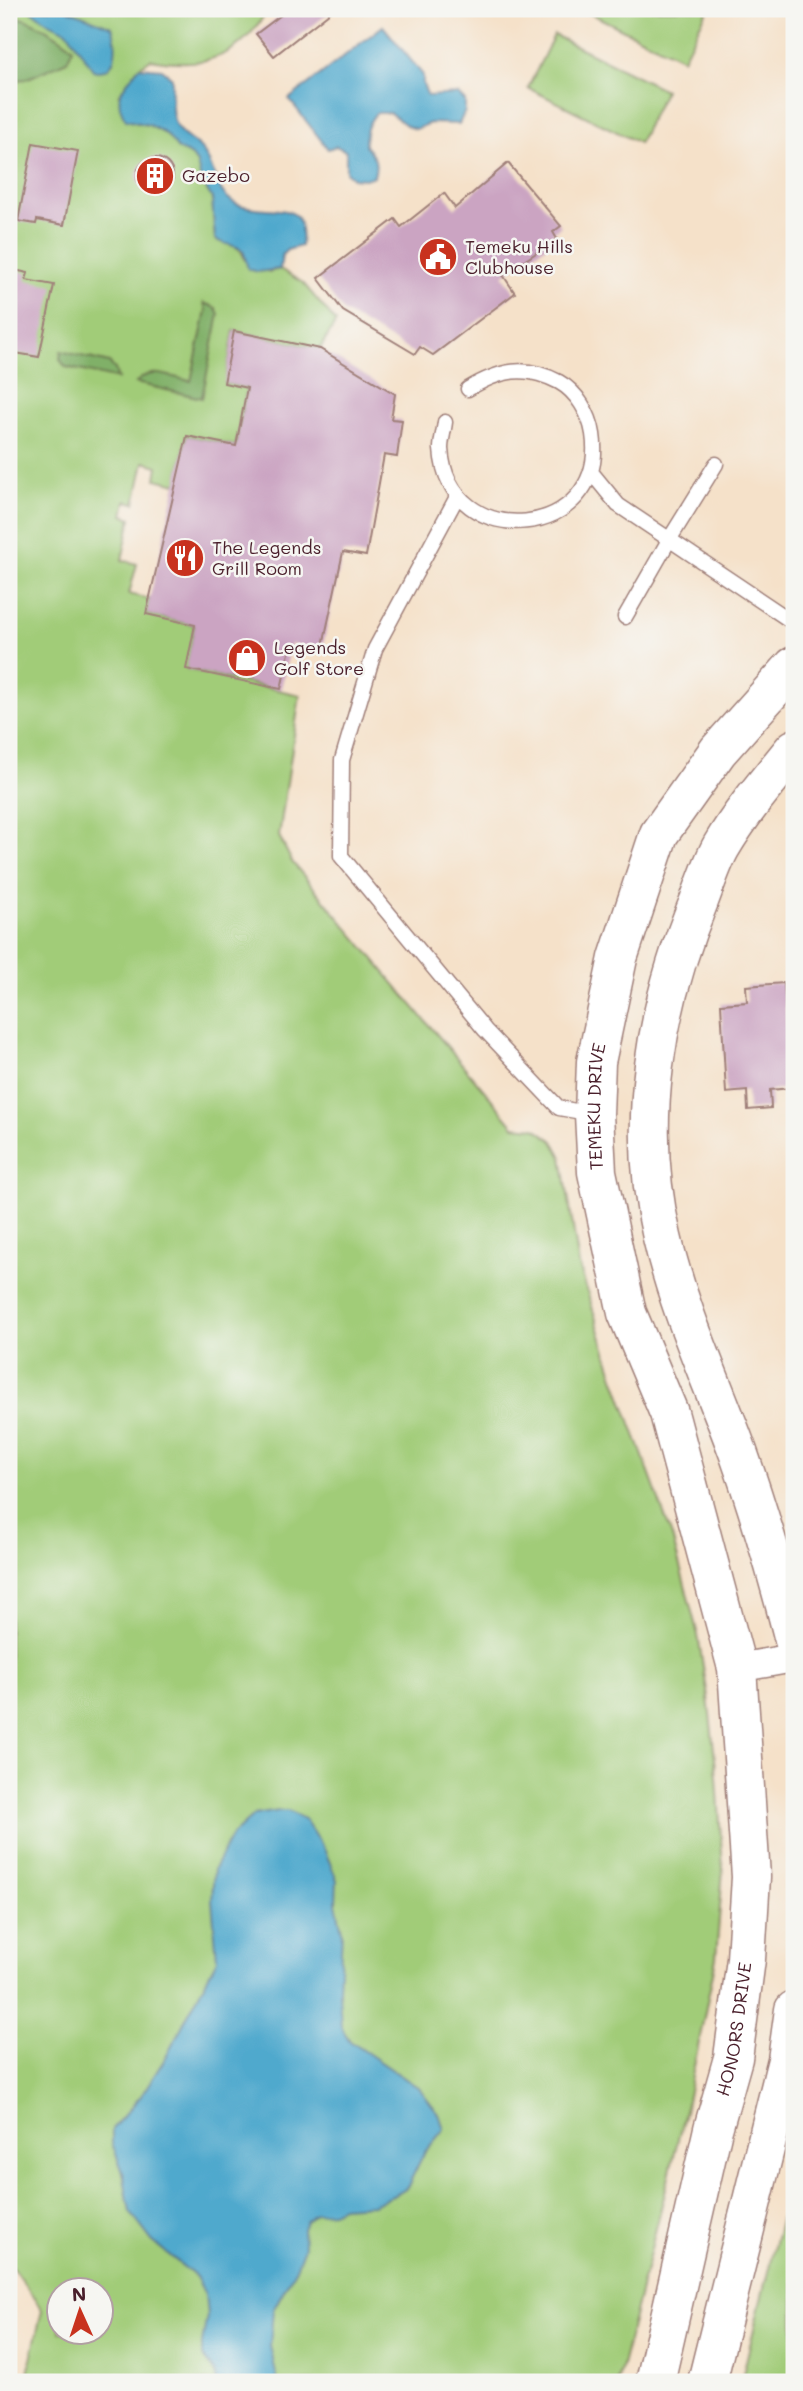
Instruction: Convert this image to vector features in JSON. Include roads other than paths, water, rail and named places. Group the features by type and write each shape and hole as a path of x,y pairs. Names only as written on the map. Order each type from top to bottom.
{"street":[{"name":"TEMEKU DRIVE","path":"737,1668 668,1413 626,1313 597,1172 594,1114 596,1062 618,958 659,835 718,751 794,666"},
{"path":"794,749 754,797 720,849 683,939 661,1020 649,1100 651,1172 662,1237 682,1307 738,1452 776,1572 794,1640"},
{"path":"737,1668 794,1658"},
{"name":"HONORS DRIVE","path":"655,2382 713,2129 733,2058 746,1959 751,1877 737,1668"},
{"path":"707,2382 787,2060 794,2010"}],"lane":[{"path":"445,422 441,447 446,472 458,495 475,510 496,520 519,523 542,520 563,509 580,493 591,472 595,448 592,423 580,401 562,384 539,373 514,371 490,376 468,389"},
{"path":"625,617 716,464"},
{"path":"591,472 618,505 794,622"},
{"path":"458,495 375,649 342,760 341,856 485,1030 559,1108 594,1114"}],"water":[{"path":"29,9 66,9 112,27 115,49 112,63 102,71 93,70 67,31"},
{"path":"383,26 423,75 423,85 428,96 458,94 465,101 465,111 459,124 430,123 416,129 390,113 376,113 366,132 365,141 365,146 375,160 374,176 365,179 353,178 346,172 346,151 336,146 328,149 289,99"},
{"path":"139,67 162,69 172,78 172,110 176,126 205,154 218,185 229,199 252,208 284,211 295,215 301,230 301,246 287,250 282,255 280,269 258,272 248,269 241,249 215,239 212,198 201,180 197,163 192,156 178,149 166,134 149,125 126,120 120,105 121,92"},
{"path":"288,1811 304,1819 325,1851 337,1880 336,1903 342,1931 339,1991 341,2027 350,2041 419,2088 439,2114 444,2129 424,2153 407,2188 373,2205 342,2207 333,2212 315,2213 306,2221 303,2229 304,2247 273,2310 270,2346 278,2382 217,2382 215,2373 202,2356 207,2316 205,2294 196,2277 152,2241 130,2212 123,2172 112,2144 112,2129 141,2096 166,2057 217,1959 212,1900 214,1869 232,1835 254,1815"}],"place":[{"name":"Gazebo","path":"155,176"},
{"name":"Temeku Hills Clubhouse","path":"438,257"},
{"name":"The Legends Grill Room","path":"185,558"},
{"name":"Legends Golf Store","path":"247,658"}]}
